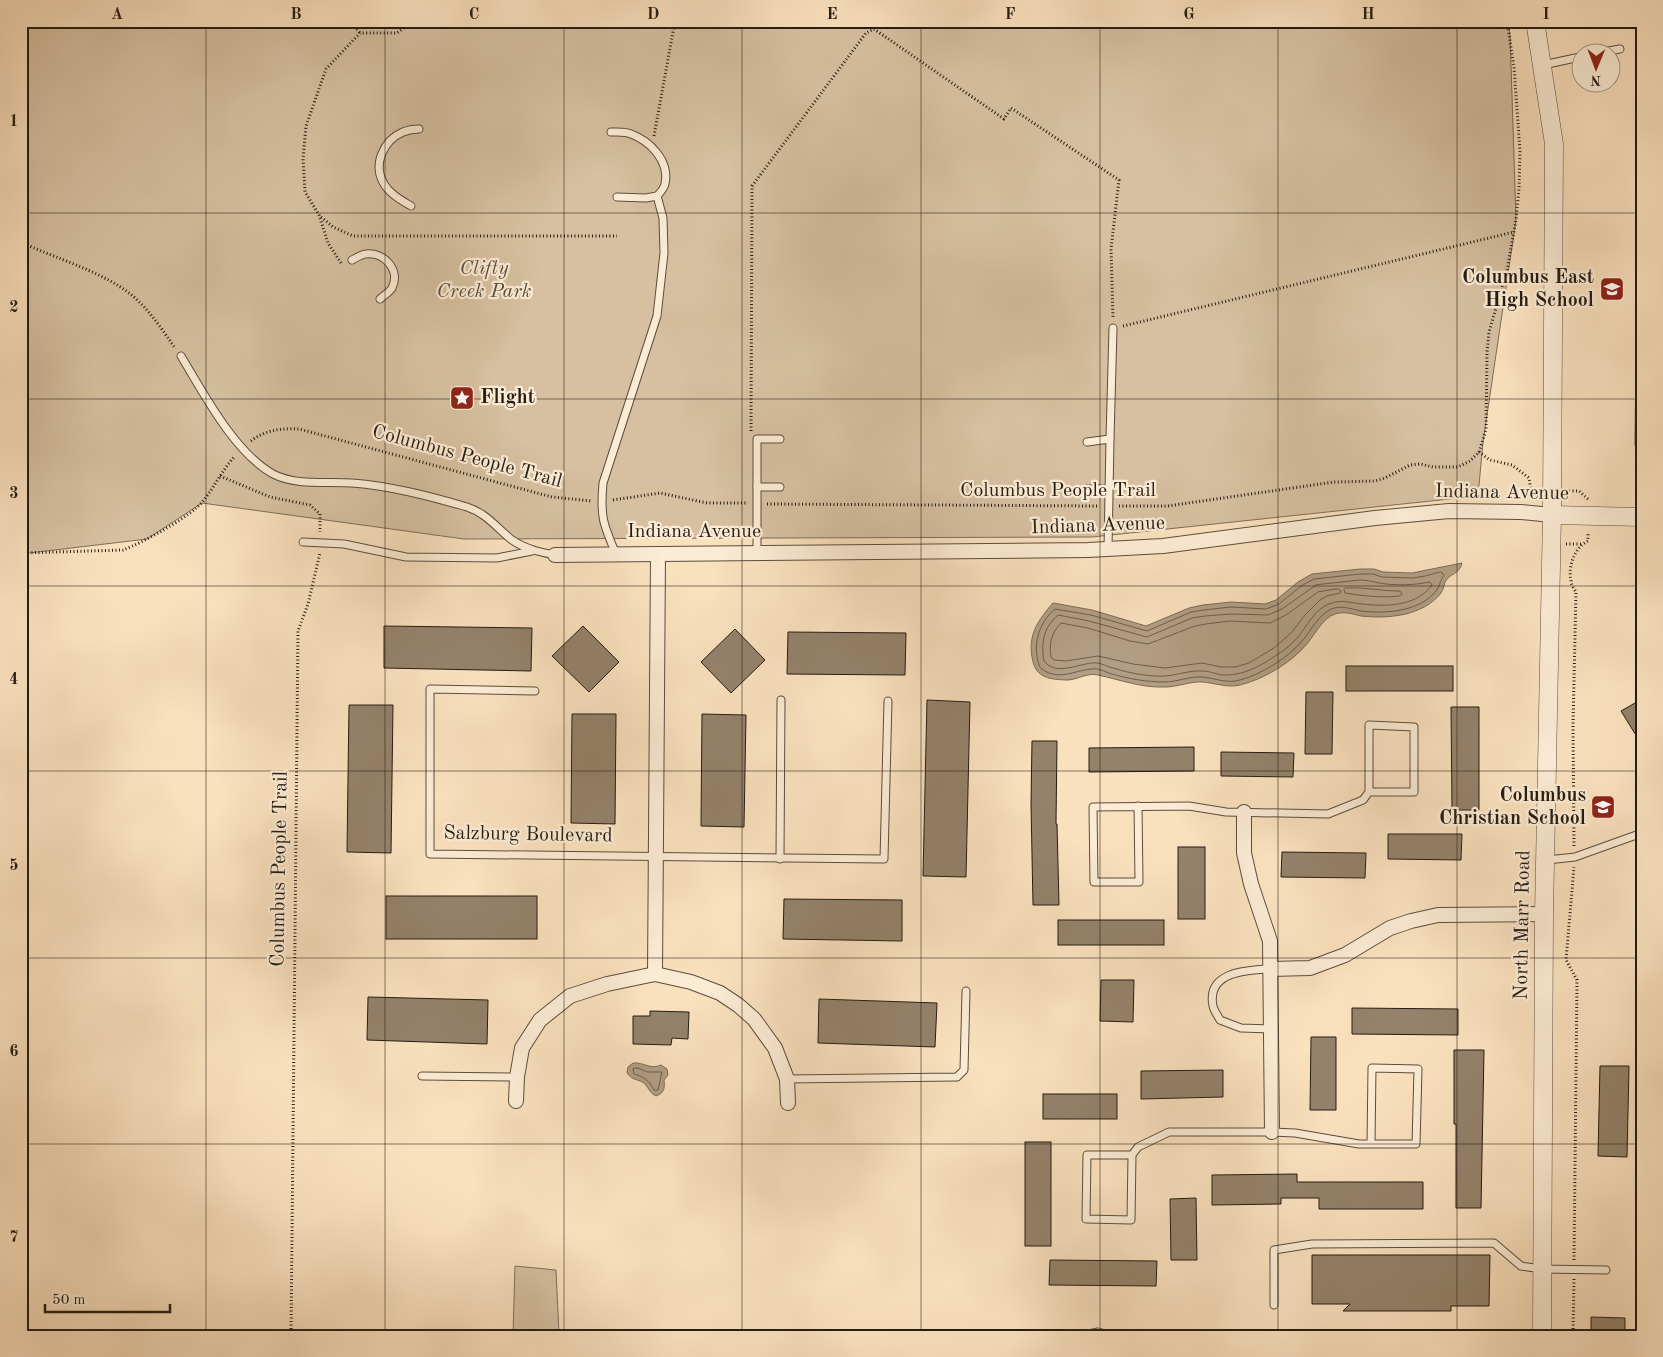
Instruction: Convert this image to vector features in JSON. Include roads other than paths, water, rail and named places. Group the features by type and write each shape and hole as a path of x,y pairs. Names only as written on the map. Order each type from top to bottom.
{"street":[{"name":"North Marr Road","path":"1536,21 1554,144 1552,515 1544,914 1542,1336"},
{"name":"Indiana Avenue","path":"555,555 1108,549 1163,546 1375,518 1448,512 1520,512 1552,515 1642,517"},
{"path":"655,974 658,554"},
{"path":"1244,812 1244,853 1251,884 1270,941 1272,1132"},
{"path":"1271,969 1310,968 1345,955 1390,928 1438,915 1544,914"},
{"path":"516,1101 517,1077 522,1048 540,1020 570,996 607,984 655,974 691,982 720,993 738,1004 754,1019 775,1048 786,1079 788,1103"}],"lane":[{"path":"1542,65 1570,59"},
{"path":"411,206 394,196 383,183 379,167 380,157 388,141 404,131 419,129"},
{"path":"612,132 630,133 652,147 659,155 666,171 665,186 657,196 646,198 617,197"},
{"path":"1642,169 1639,444 1642,461"},
{"path":"616,554 604,524 601,501 602,483 657,316 664,253 663,218 657,196"},
{"path":"352,260 365,254 380,256 390,263 394,275 392,288 380,299"},
{"path":"1108,549 1113,328"},
{"path":"181,356 216,412 242,448 258,464 275,475 296,481 352,483 385,487 441,499 471,508 490,520 513,541 532,550 555,555"},
{"path":"757,553 757,439 780,439"},
{"path":"1087,442 1110,439"},
{"path":"757,487 780,487"},
{"path":"1087,489 1108,489"},
{"path":"303,542 344,544 406,558 498,558 532,550"},
{"name":"Salzburg Boulevard","path":"535,691 430,689 430,854 884,859 888,701"},
{"path":"780,858 781,700"},
{"path":"1138,806 1139,882 1094,882 1093,807 1138,806 1189,806 1226,812 1328,814 1363,800 1369,792 1369,725 1414,727 1414,792 1369,792"},
{"path":"1545,860 1575,857 1642,833"},
{"path":"1271,969 1249,970 1225,976 1214,989 1213,1005 1220,1020 1241,1028 1271,1029"},
{"path":"786,1079 957,1077 964,1070 966,991"},
{"path":"1132,1155 1087,1155 1086,1219 1131,1220 1132,1155 1138,1147 1169,1132 1272,1132 1359,1144 1371,1144 1416,1144 1418,1069 1372,1068 1371,1144"},
{"path":"422,1076 517,1077"},
{"path":"1274,1305 1274,1250 1312,1244 1494,1243 1521,1266 1542,1270 1606,1270"},
{"path":"1080,1336 1098,1332 1114,1336"}],"water":[{"path":"1462,563 1459,570 1445,582 1441,593 1425,607 1404,614 1382,617 1345,613 1335,614 1323,623 1301,651 1285,664 1258,679 1240,685 1226,686 1198,682 1170,687 1156,687 1094,674 1069,680 1053,679 1039,673 1032,657 1031,642 1035,628 1053,603 1092,610 1146,626 1189,608 1203,605 1231,602 1265,604 1276,600 1298,582 1312,574 1360,569 1412,573"},
{"path":"633,1063 654,1067 661,1065 667,1069 668,1075 664,1080 664,1088 661,1094 656,1096 645,1084 629,1076 627,1073 628,1067"}],"place":[{"name":"Columbus East High School","path":"1612,289"},
{"name":"Flight","path":"462,398"},
{"name":"Columbus Christian School","path":"1603,807"}],"park label":[{"name":"Clifty Creek Park","path":"484,280"}]}
